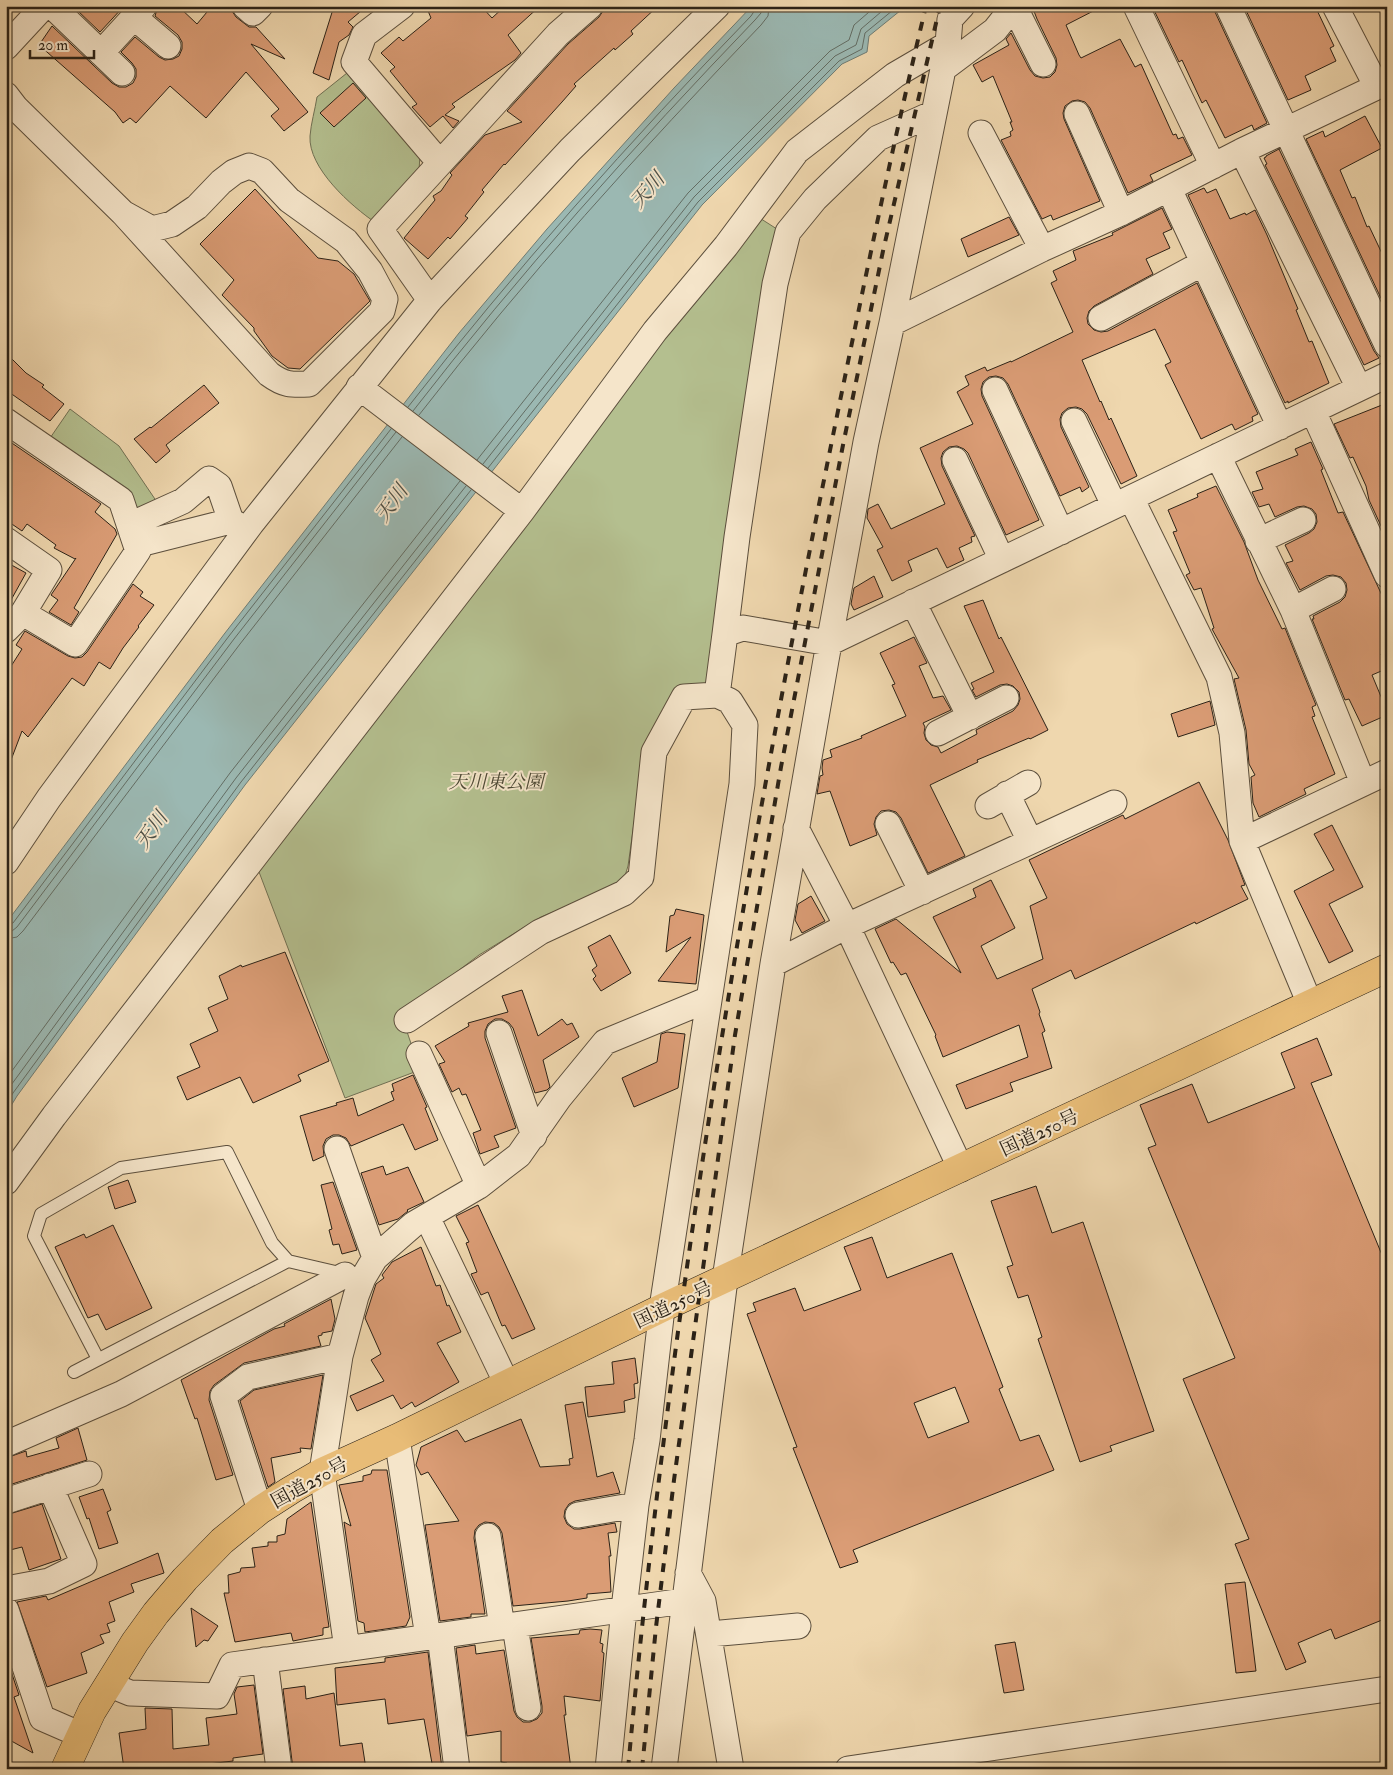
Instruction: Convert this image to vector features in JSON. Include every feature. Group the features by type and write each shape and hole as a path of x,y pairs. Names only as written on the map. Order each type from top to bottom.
{"highway":[{"name":"国道250号","path":"65,1769 92,1711 108,1684 135,1642 185,1579 222,1541 260,1510 322,1472 397,1438 662,1308 1387,968"}],"street":[{"path":"6,48 44,6"},
{"path":"52,6 122,73"},
{"path":"245,6 252,13 260,6"},
{"path":"402,6 364,35 354,62 440,164"},
{"path":"430,300 380,229 558,34 590,6"},
{"path":"6,862 239,525 359,387 430,300 570,150 718,6"},
{"path":"664,1769 724,1279 773,964 866,442 948,44 950,19 962,6"},
{"path":"943,69 995,30 1014,6 1043,64"},
{"path":"1136,6 1213,166"},
{"path":"1228,6 1387,345"},
{"path":"892,323 1042,249 1122,213 1242,151 1382,84 1335,6"},
{"path":"101,53 139,12 168,46"},
{"path":"6,1182 60,1108 522,511 655,331 726,246 798,150 895,75 948,44"},
{"path":"6,95 16,108 123,213 269,374 281,383 309,384 382,311 385,299 370,271 346,241 289,200 262,171 249,166 234,172 221,182 197,207 172,224 152,229 123,213"},
{"path":"717,695 738,528 775,284 788,232 815,199 878,138 934,113"},
{"path":"1078,114 1122,213"},
{"path":"981,133 1042,249"},
{"path":"1242,151 1359,388"},
{"path":"1169,189 1280,426"},
{"path":"1101,318 1203,263"},
{"path":"725,634 743,628 829,642 1387,375"},
{"path":"359,387 522,511"},
{"path":"995,390 1061,532"},
{"path":"1313,411 1387,575"},
{"path":"6,421 121,500 138,551 75,644 15,621 49,570 6,540"},
{"path":"1074,421 1122,502 1219,677 1232,734 1242,841 1310,1004"},
{"path":"1218,456 1258,542 1293,610 1363,783"},
{"path":"955,460 1002,560"},
{"path":"133,535 183,501 209,479 219,486 239,525"},
{"path":"1258,542 1303,520"},
{"path":"133,535 239,525"},
{"path":"1293,610 1333,589"},
{"path":"913,602 970,717"},
{"path":"407,1020 540,932 624,893 641,877 654,752 684,696 717,695 730,700 745,725 742,784 662,1308 647,1440 636,1505 608,1769"},
{"path":"938,733 1006,698"},
{"path":"1242,841 1387,772"},
{"path":"1008,794 1030,842"},
{"path":"773,964 847,926 1114,803"},
{"path":"888,824 922,892"},
{"path":"796,828 847,926 961,1169"},
{"path":"6,1444 121,1394 361,1270 414,1224 479,1186 519,1155 560,1098 605,1042 709,999"},
{"path":"499,1033 534,1136"},
{"path":"419,1054 479,1186"},
{"path":"337,1149 361,1270 340,1356 322,1472 347,1649"},
{"path":"427,1217 507,1384"},
{"path":"260,1510 223,1396 248,1377 340,1356"},
{"path":"397,1438 457,1769"},
{"path":"6,1501 89,1474"},
{"path":"6,1589 49,1581 84,1564 50,1486"},
{"path":"578,1515 636,1505"},
{"path":"488,1536 528,1708"},
{"path":"688,1573 703,1601 731,1769"},
{"path":"108,1684 130,1693 217,1696 232,1665 684,1600"},
{"path":"6,1610 42,1718 81,1735"},
{"path":"710,1634 798,1626"},
{"path":"264,1660 279,1769"},
{"path":"848,1769 1387,1689"}],"lane":[{"path":"98,1359 34,1236 41,1214 120,1168 227,1152 272,1243 288,1262"},
{"path":"74,1372 288,1262 361,1270"}],"green space":[{"path":"352,69 420,153 419,172 376,223 355,207 333,185 323,173 311,148 310,136 317,97"},
{"name":"天川東公園","path":"755,215 780,231 707,684 644,752 628,866 624,879 605,891 541,917 479,955 401,1014 420,1070 345,1098 256,864"},
{"path":"70,409 119,446 159,505 134,519 48,441"}],"water":[{"name":"天川","path":"752,6 906,6 869,36 867,52 842,64 702,205 245,785 17,1096 6,1114 6,923 225,633 459,333 547,229 674,88"}],"building":[{"path":"80,6 124,6 100,32 77,10"},
{"path":"158,6 178,6 197,24 212,6 231,6 236,17 249,27 256,27 285,59 251,44 308,112 284,131 271,116 279,109 246,72 206,118 170,86 136,123 130,118 123,123 115,112 39,45 52,26 112,83 119,87 126,87 133,83 136,77 136,69 121,52 135,37 165,60 179,56 182,49 182,42 178,35 155,16"},
{"path":"334,6 367,6 348,22 353,27 349,35 339,42 329,80 313,73"},
{"path":"426,6 481,6 492,18 505,6 540,6 508,35 521,53 515,60 452,104 455,107 445,115 459,121 453,128 443,116 430,127 412,107 417,104 390,71 395,67 381,53 399,37 403,41 431,18"},
{"path":"604,6 658,6 631,31 633,34 615,50 614,48 574,84 576,86 482,190 484,192 465,216 468,218 450,239 448,237 428,259 404,238 435,200 433,196 441,191 452,175 450,173 485,135 522,122 507,111 568,44 599,17"},
{"path":"1032,6 1103,6 1066,25 1079,55 1081,58 1120,39 1135,67 1141,64 1173,135 1176,134 1178,139 1183,137 1192,155 1150,175 1153,181 1128,193 1090,108 1085,102 1072,101 1065,106 1064,119 1100,201 1053,220 1051,215 1042,219 1001,140 1011,136 1010,132 1013,130 1010,122 1012,122 993,76 982,82 973,65 1009,45 1006,39 1011,33 1035,76 1050,77 1055,72 1056,58"},
{"path":"1152,6 1214,6 1215,12 1267,123 1254,130 1252,125 1225,138 1206,100 1202,103 1182,60 1179,62"},
{"path":"1244,6 1315,6 1334,46 1330,48 1336,61 1305,76 1311,90 1288,100"},
{"path":"353,83 366,98 334,127 320,113"},
{"path":"1365,116 1382,148 1340,170 1352,198 1355,197 1367,227 1369,226 1387,264 1387,311 1306,139 1323,131 1325,137"},
{"path":"1279,149 1379,358 1364,365 1265,165 1267,164 1264,158"},
{"path":"1204,188 1207,193 1216,189 1230,219 1245,213 1246,215 1255,210 1298,309 1296,310 1309,342 1312,341 1329,383 1285,403 1188,195"},
{"path":"255,189 318,258 338,261 354,274 370,301 300,369 288,368 272,356 254,331 254,328 222,295 234,280 200,244"},
{"path":"1162,208 1172,229 1163,233 1170,248 1146,259 1153,274 1094,306 1089,311 1088,324 1094,330 1108,331 1197,283 1258,414 1252,417 1253,421 1235,430 1232,424 1201,439 1165,365 1171,362 1155,329 1082,360 1100,402 1109,420 1111,418 1137,476 1121,484 1087,414 1082,409 1076,407 1068,408 1062,413 1060,419 1061,427 1089,487 1082,492 1080,487 1060,496 1008,384 1003,378 989,377 983,382 982,396 1039,520 1006,535 968,453 957,446 949,447 943,452 941,458 942,466 975,536 971,537 972,542 959,548 964,560 947,568 937,548 908,561 912,571 892,581 877,550 883,547 867,518 868,509 878,504 891,529 945,504 920,448 973,424 957,392 969,385 965,376 985,367 987,371 1011,362 1073,332 1051,283 1057,280 1053,271 1076,260 1073,251 1113,235 1112,233"},
{"path":"1009,217 1019,235 968,257 961,239"},
{"path":"6,353 26,373 44,385 42,387 64,404 50,421 6,390"},
{"path":"204,385 219,403 166,445 170,451 156,463 134,439 151,428"},
{"path":"1387,403 1387,539 1369,500 1366,486 1353,457 1350,458 1334,424"},
{"path":"6,439 101,504 95,512 115,529 117,534 74,608 79,612 71,625 49,612 58,600 51,595 76,558 54,548 56,545 27,524 22,531 6,520"},
{"path":"1311,442 1323,469 1321,470 1338,513 1343,512 1387,606 1387,652 1381,654 1386,669 1372,675 1387,715 1362,726 1349,699 1345,700 1312,619 1314,619 1313,616 1340,602 1345,597 1346,583 1341,577 1326,576 1300,590 1286,563 1293,561 1285,545 1314,529 1317,522 1316,514 1312,509 1304,506 1297,507 1275,517 1269,504 1259,507 1252,492 1263,489 1256,472 1298,455 1295,449"},
{"path":"1216,486 1244,542 1258,580 1282,629 1285,628 1316,705 1312,707 1315,716 1312,717 1335,774 1304,789 1306,794 1259,817 1253,803 1251,777 1255,775 1249,764 1246,730 1234,679 1239,678 1212,629 1214,628 1201,588 1194,590 1186,575 1190,573 1173,532 1177,531 1168,510 1198,497 1197,494"},
{"path":"6,562 26,573 6,609"},
{"path":"874,576 883,597 854,610 851,604 854,588"},
{"path":"133,584 143,592 140,596 154,605 139,627 110,669 99,662 84,686 72,678 28,737 22,731 8,768 6,768 6,674 22,649 16,645 25,631 68,656 82,657"},
{"path":"983,600 999,639 1001,637 1048,730 977,760 978,762 930,785 965,856 928,873 901,818 896,812 889,810 881,811 876,817 874,824 877,835 850,846 830,791 817,794 820,776 823,775 823,760 832,757 830,750 862,738 861,736 906,716 892,685 895,684 880,653 914,637 927,663 919,666 933,698 943,696 951,710 923,723 926,740 931,745 938,747 941,753 977,734 976,730 1013,711 1018,705 1020,699 1019,692 1013,686 1007,684 1000,685 976,697 972,690 974,689 971,683 994,672 964,606"},
{"path":"1210,701 1215,725 1178,737 1171,714"},
{"path":"1199,782 1228,840 1245,885 1241,886 1248,899 1075,979 1071,970 1032,989 1045,1031 1042,1033 1052,1068 1010,1083 1013,1091 966,1109 956,1085 1028,1057 1019,1025 943,1057 936,1035 906,973 901,975 893,962 891,963 875,929 896,919 961,973 933,917 976,897 973,889 991,880 1015,928 981,946 997,979 1043,959 1030,906 1047,898 1029,860 1123,815 1125,819"},
{"path":"1332,825 1363,887 1329,904 1353,951 1329,963 1294,891 1334,870 1314,834"},
{"path":"811,896 825,921 802,933 795,920 798,904"},
{"path":"676,909 704,915 696,984 658,981 691,937 666,952 670,916 674,915"},
{"path":"610,935 631,973 601,991 593,979 596,976 592,970 597,966 588,947"},
{"path":"285,952 329,1061 298,1075 301,1081 253,1103 240,1077 187,1100 177,1077 200,1067 190,1044 218,1031 208,1008 228,999 219,976 241,965 242,967"},
{"path":"522,990 538,1036 562,1019 567,1025 572,1023 579,1037 543,1060 550,1087 547,1090 535,1093 513,1028 502,1019 495,1019 488,1024 485,1038 516,1128 494,1136 499,1147 480,1154 473,1133 481,1130 466,1094 462,1095 459,1088 452,1092 439,1064 445,1062 435,1046 469,1026 468,1023 508,1012 502,996"},
{"path":"667,1032 685,1034 678,1088 634,1107 622,1078 657,1062 661,1034"},
{"path":"1317,1038 1332,1075 1311,1083 1387,1267 1387,1456 1382,1458 1387,1471 1387,1618 1335,1639 1331,1629 1298,1643 1306,1662 1286,1670 1235,1544 1249,1539 1183,1379 1235,1358 1148,1148 1156,1145 1140,1105 1192,1084 1208,1123 1295,1088 1281,1053"},
{"path":"413,1075 427,1107 425,1108 438,1140 415,1150 403,1124 351,1146 346,1138 333,1135 326,1139 323,1146 324,1156 313,1161 300,1116 353,1098 358,1116 394,1100 391,1092 394,1091 392,1084"},
{"path":"383,1166 386,1175 408,1167 424,1202 407,1210 398,1219 379,1225 361,1173"},
{"path":"128,1180 136,1202 115,1209 108,1187"},
{"path":"333,1182 357,1250 342,1254 339,1244 333,1245 329,1230 332,1229 321,1185"},
{"path":"1036,1186 1052,1233 1083,1222 1154,1431 1110,1446 1112,1451 1080,1462 1038,1339 1042,1337 1028,1295 1018,1298 1007,1267 1013,1265 991,1201"},
{"path":"478,1205 535,1329 512,1339 505,1325 502,1326 488,1292 481,1295 471,1274 477,1272 466,1243 469,1242 456,1216"},
{"path":"113,1225 152,1308 106,1330 98,1314 88,1318 55,1247 84,1234 86,1238"},
{"path":"872,1237 887,1278 952,1253 1003,1387 999,1389 1020,1441 1039,1435 1054,1470 853,1550 858,1562 840,1568 793,1448 797,1447 747,1314 756,1311 753,1303 795,1288 804,1311 861,1290 844,1247","holes":["955,1387 969,1422 928,1438 914,1403"]},
{"path":"421,1247 436,1286 440,1285 447,1306 449,1305 461,1332 437,1343 459,1382 415,1407 412,1402 401,1409 393,1395 357,1411 350,1396 384,1381 371,1360 381,1354 365,1318 376,1284 384,1278 382,1275 392,1262"},
{"path":"331,1299 335,1319 332,1331 318,1336 321,1346 244,1363 214,1385 210,1391 209,1400 233,1475 216,1480 197,1418 195,1419 181,1380 274,1329 285,1326 284,1324"},
{"path":"635,1358 638,1383 634,1384 635,1398 624,1401 625,1412 588,1417 585,1387 614,1384 612,1362"},
{"path":"323,1375 311,1449 300,1448 301,1452 271,1458 275,1482 268,1487 240,1401 254,1390"},
{"path":"583,1402 597,1477 613,1472 620,1493 575,1501 569,1504 565,1510 564,1517 567,1524 574,1529 615,1523 617,1532 608,1533 611,1556 609,1556 611,1592 587,1594 587,1598 568,1601 513,1606 502,1533 494,1523 485,1522 475,1530 474,1538 485,1614 471,1614 471,1617 440,1621 425,1525 459,1521 428,1472 421,1475 416,1465 421,1447 457,1430 465,1442 521,1419 540,1467 570,1465 569,1459 573,1458 565,1405"},
{"path":"78,1428 87,1460 6,1486 6,1458 26,1451 27,1457 59,1448 56,1438"},
{"path":"372,1470 387,1470 410,1617 406,1626 365,1632 364,1623 358,1621 344,1522 351,1526 339,1485 363,1481 363,1476 371,1474"},
{"path":"103,1489 111,1510 107,1512 118,1543 99,1549 89,1518 87,1519 79,1497"},
{"path":"311,1502 329,1627 323,1628 323,1635 293,1641 291,1633 235,1642 224,1593 229,1593 228,1575 240,1572 241,1568 255,1567 252,1548 268,1546 268,1542 277,1542 277,1536 285,1534 287,1519"},
{"path":"42,1504 61,1559 29,1570 22,1547 6,1551 6,1515"},
{"path":"158,1553 164,1573 131,1584 134,1592 109,1602 115,1621 107,1624 110,1632 100,1635 104,1643 81,1653 87,1673 47,1687 17,1602 46,1596 48,1600"},
{"path":"1245,1582 1256,1671 1236,1673 1225,1584"},
{"path":"191,1608 218,1626 208,1641 204,1640 196,1647"},
{"path":"580,1630 602,1630 600,1643 603,1644 602,1652 604,1653 600,1701 564,1696 566,1715 564,1715 571,1769 509,1769 507,1763 501,1762 501,1731 467,1736 456,1648 475,1645 476,1654 504,1650 514,1711 523,1722 530,1722 537,1719 542,1713 531,1638 579,1634"},
{"path":"1015,1642 1024,1690 1004,1693 995,1645"},
{"path":"428,1652 442,1769 433,1769 424,1719 388,1724 385,1699 337,1705 335,1668 385,1662 385,1658"},
{"path":"6,1656 19,1695 14,1697 33,1753 6,1738"},
{"path":"254,1685 263,1754 233,1758 233,1761 184,1767 184,1769 124,1769 119,1733 146,1729 145,1708 172,1709 173,1749 209,1745 206,1718 237,1714 234,1694 237,1687"},
{"path":"305,1686 306,1699 334,1693 340,1746 362,1743 366,1769 293,1769 283,1689"}],"railway":[{"path":"628,1769 662,1458 682,1303 704,1149 755,841 813,534 881,203 926,6"},
{"path":"642,1769 656,1627 674,1480 735,1035 781,767 843,445 883,251 940,6"}]}
